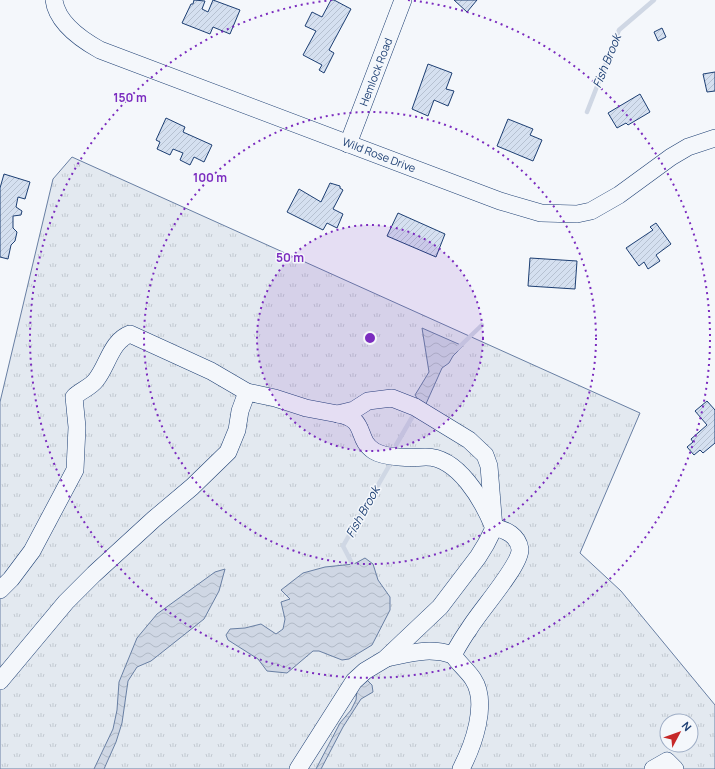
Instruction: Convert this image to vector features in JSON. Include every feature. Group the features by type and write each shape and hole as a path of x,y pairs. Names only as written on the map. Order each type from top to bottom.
{"street":[{"name":"Wild Rose Drive","path":"54,0 60,14 69,28 82,40 100,50 500,201 541,213 577,214 591,211 671,157 688,147 715,138"},
{"name":"Hemlock Road","path":"348,144 403,0"},
{"path":"0,590 32,551 75,470 77,427 74,397 95,382 106,366 117,343 122,337 130,334 211,371 247,392 275,398 306,408 349,416 355,420 366,442 374,452 412,459 435,458 448,463 458,471 483,505 494,528"},
{"path":"0,681 66,602 94,574 154,519 192,487 228,452 237,430 240,411 247,392"},
{"path":"298,769 354,681 365,671 385,659 440,607 478,557 494,528 489,466 485,455 469,440 415,407 392,398 368,400 354,410 338,414"},
{"path":"453,655 468,629 514,567 518,558 520,550 516,539 510,532 502,528 494,528"},
{"path":"385,659 420,651 439,650 453,655 474,680 480,696 479,716 461,769"},
{"path":"653,769 667,761 675,769"}],"green space":[{"path":"72,157 640,413 580,553 621,591 715,705 715,769 0,769 0,402 53,179"}],"water":[{"path":"422,328 463,346 453,356 449,363 442,368 425,406 415,395 429,372"},
{"path":"365,558 373,564 378,580 390,597 390,610 372,645 349,659 342,660 319,651 313,651 287,673 267,671 258,659 228,640 226,635 230,629 245,628 261,624 276,634 283,629 285,619 281,602 290,599 281,590 303,573 325,567 354,564"},
{"path":"225,569 219,591 204,619 151,661 137,667 128,681 122,723 116,742 104,769 94,769 113,729 117,710 119,682 137,638 157,614 215,572"},
{"path":"367,680 372,685 373,692 361,699 343,727 321,769 316,769 340,723 351,710 356,700 357,690"}],"building":[{"path":"194,0 205,1 202,9 208,12 213,0 240,10 230,34 213,27 210,34 182,23"},
{"path":"331,0 334,0 351,9 329,50 334,53 324,73 319,70 322,65 303,55 316,31 305,26 312,12 322,17"},
{"path":"454,0 477,0 467,12"},
{"path":"662,28 666,37 658,41 654,32"},
{"path":"428,64 452,73 446,89 454,91 448,106 434,100 428,116 412,109"},
{"path":"715,72 715,91 707,92 703,74"},
{"path":"640,94 650,112 628,125 626,123 617,128 608,113"},
{"path":"166,118 185,127 183,132 212,145 204,162 194,157 190,165 180,160 183,153 173,149 170,155 157,149 160,142 156,140"},
{"path":"508,119 533,129 530,135 542,140 533,161 497,146"},
{"path":"4,174 30,182 25,199 18,197 16,207 22,211 21,215 13,216 13,228 17,232 15,241 11,245 8,259 0,257 0,188"},
{"path":"330,183 340,186 343,190 333,209 343,214 337,228 327,223 323,230 287,212 299,189 321,202"},
{"path":"398,213 445,234 436,257 387,236"},
{"path":"656,223 671,244 656,255 660,261 648,269 644,262 639,266 626,248 653,230 650,227"},
{"path":"530,258 577,261 575,289 528,286"},
{"path":"707,401 715,410 715,443 703,453 700,450 694,455 687,447 693,442 691,439 707,425 695,411"}],"waterway":[{"name":"Fish Brook","path":"587,112 619,30 654,0"},
{"name":"Fish Brook","path":"457,349 482,325"},
{"name":"Fish Brook","path":"396,445 414,414"},
{"name":"Fish Brook","path":"355,569 343,546 389,466"}]}
